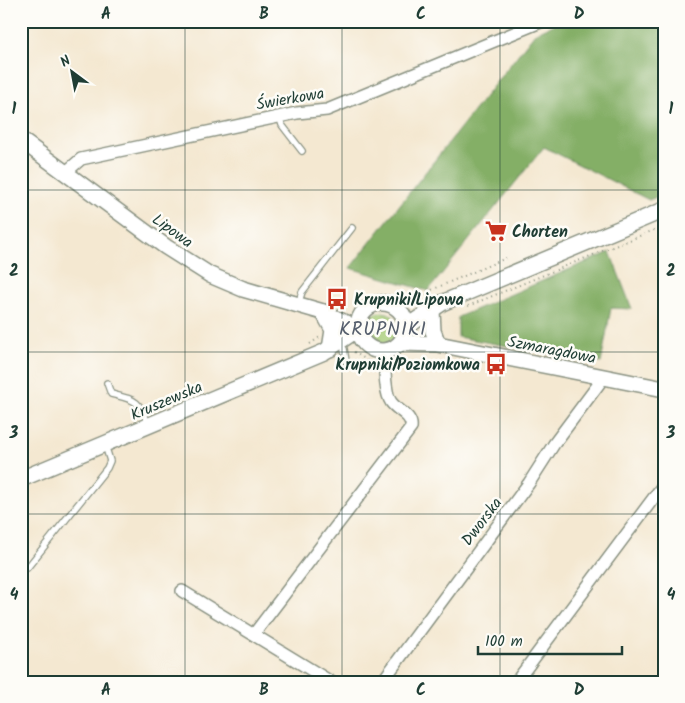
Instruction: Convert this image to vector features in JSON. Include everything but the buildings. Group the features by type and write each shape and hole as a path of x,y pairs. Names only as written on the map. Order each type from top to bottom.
{"street":[{"name":"Świerkowa","path":"65,172 81,158 279,116 327,110 543,21"},
{"name":"Lipowa","path":"21,140 185,261 243,289 323,312 358,329"},
{"path":"406,327 437,306 664,210"},
{"path":"344,351 358,329 359,319 364,311 372,305 385,302 406,306 437,306"},
{"path":"344,351 372,349 384,351 406,347 406,306"},
{"path":"436,343 433,331 437,306"},
{"name":"Lipowa","path":"323,312 364,311"},
{"path":"323,312 344,351"},
{"name":"Szmaragdowa","path":"406,327 436,343 664,389"},
{"name":"Kruszewska","path":"21,479 149,426 344,351 358,329"},
{"name":"Szmaragdowa","path":"406,347 436,343"},
{"path":"254,634 411,428 408,417 391,402 388,395 384,351"},
{"name":"Dworska","path":"382,682 529,483 554,444 604,377"},
{"path":"516,682 664,484"},
{"path":"182,591 331,682"}],"lane":[{"path":"279,116 282,125 302,151"},
{"path":"298,305 302,292 352,228"},
{"path":"107,383 110,394 137,400 142,407 149,426"},
{"path":"27,568 107,468 110,461 105,444"}],"path":[{"path":"468,305 469,307 664,226"},
{"path":"406,306 418,302 429,291 506,258"},
{"path":"390,366 398,363 406,347"},
{"path":"344,351 380,367"}],"green space":[{"path":"561,21 664,21 664,194 649,200 544,147 428,291 350,268 535,33"},
{"path":"610,252 632,309 611,308 601,363 458,337 458,317"},
{"path":"382,312 393,317 398,328 393,339 382,344 371,339 366,328 371,317"}],"place":[{"name":"Chorten","path":"496,231"},
{"name":"Krupniki/Lipowa","path":"337,299"},
{"name":"Krupniki/Poziomkowa","path":"496,364"}],"district":[{"name":"KRUPNIKI","path":"383,328"}]}
